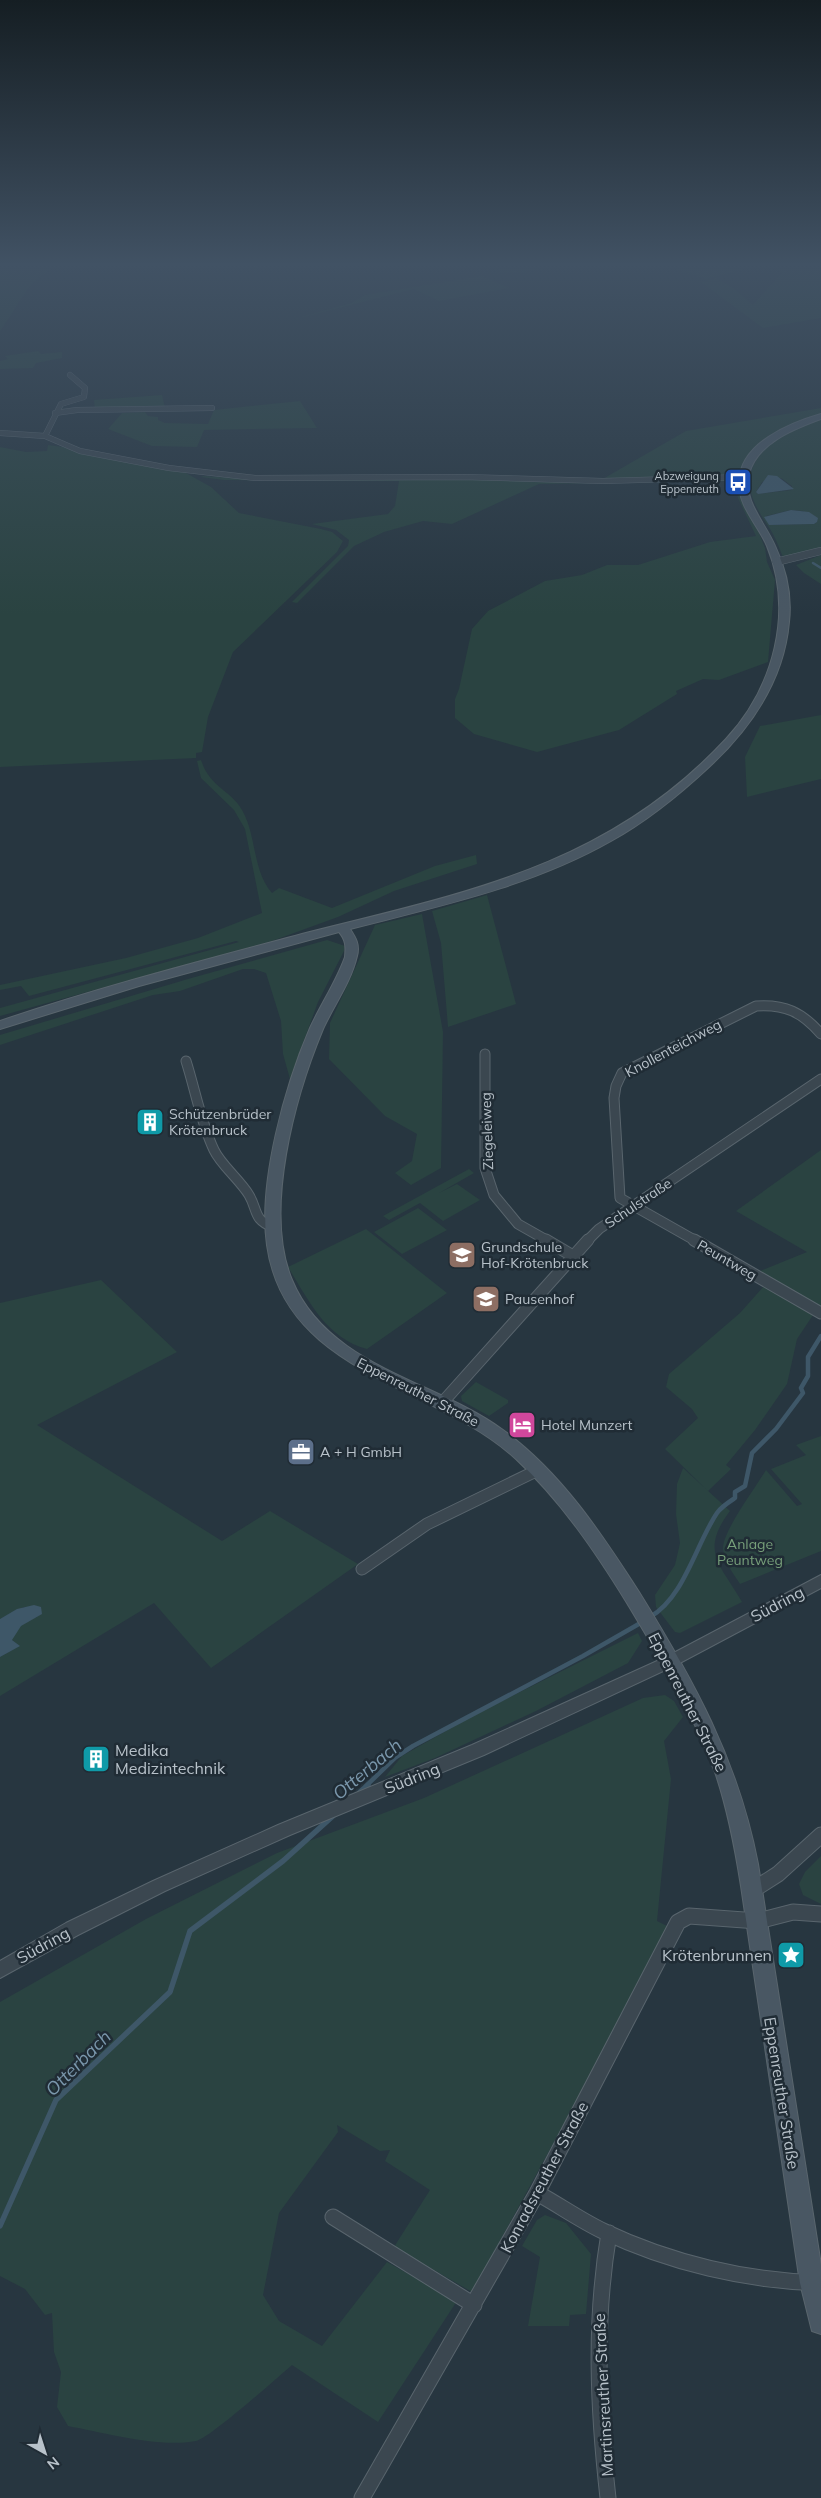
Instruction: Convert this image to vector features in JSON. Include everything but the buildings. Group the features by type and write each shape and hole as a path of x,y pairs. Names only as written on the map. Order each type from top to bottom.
{"main road":[{"path":"0,1024 188,968 466,896 560,861 605,840 687,784 736,735 768,685 781,637 785,603 776,562 765,532 745,496 744,477 758,451 785,431 821,416"},
{"name":"Eppenreuther Straße","path":"342,928 348,934 352,951 315,1032 294,1098 277,1170 273,1227 278,1258 286,1283 311,1322 329,1340 372,1371 442,1403 489,1428 538,1470 575,1512 629,1591 671,1661 720,1759 740,1825 753,1890 763,1968 817,2283 821,2322"}],"street":[{"path":"44,436 61,404 84,397 85,388 78,382"},
{"path":"56,413 77,410 212,408"},
{"path":"0,433 44,436 80,451 124,460 193,472 255,478 454,477 603,482 744,477"},
{"path":"776,562 821,552"},
{"name":"Knollenteichweg","path":"632,1207 620,1198 618,1189 614,1098 616,1086 622,1073 756,1006 770,1004 786,1006 800,1011 821,1034"},
{"name":"Ziegeleiweg","path":"485,1054 485,1168 494,1195 518,1224 573,1256"},
{"path":"186,1061 214,1151 240,1181 251,1198 255,1213 264,1224 273,1227"},
{"name":"Schulstraße","path":"442,1403 599,1229 821,1079"},
{"name":"Peuntweg","path":"632,1207 821,1313"},
{"path":"362,1569 427,1524 538,1470"},
{"name":"Südring","path":"0,1970 72,1929 284,1830 424,1773 671,1661 821,1581"},
{"path":"753,1890 760,1888 821,1835"},
{"name":"Konradsreuther Straße","path":"362,2498 537,2193 678,1922 689,1916 758,1921 793,1912 821,1914"},
{"path":"537,2193 609,2233 654,2250 732,2272 771,2280 817,2283"},
{"path":"333,2217 474,2305"},
{"name":"Martinsreuther Straße","path":"608,2498 600,2405 599,2324 602,2267 609,2233"}],"green space":[{"path":"162,395 165,408 95,409 94,400"},
{"path":"300,401 317,428 204,430 197,447 152,446 108,429 122,413 145,412 148,416 158,417 158,420 165,423 208,424 214,410"},
{"path":"821,408 821,414 770,438 741,474 601,480 686,431"},
{"path":"821,418 821,550 783,557 774,536 754,502 750,477 754,465 761,454 771,444 796,429","holes":["781,478 792,486 792,490 758,494 756,492 762,482","791,510 803,511 817,522 814,524 769,525 766,516"]},
{"path":"48,445 71,448 126,462 186,473 211,487 239,513 321,529 332,532 343,541 337,552 233,652 208,717 202,752 196,753 196,758 0,767 0,447 26,452 47,451"},
{"path":"201,477 235,478 734,480 739,484 765,548 767,562 775,580 768,662 719,680 703,679 676,691 677,694 619,730 537,752 474,734 455,718 455,699 459,689 472,629 488,611 545,581 582,575 607,565 638,565 710,542 756,536 738,498 735,482 732,481 539,484 452,524 423,521 384,532 354,546 297,603 292,602 348,546 349,540 336,530 312,524 388,514 395,506 399,481 224,480"},
{"path":"821,555 821,584 804,573 796,565"},
{"path":"821,715 821,779 747,797 745,757 760,726"},
{"path":"201,760 210,777 232,797 242,810 247,820 261,874 272,893 279,888 332,908 435,866 476,855 477,864 394,891 338,917 272,941 0,1016 0,1008 239,942 236,941 29,996 21,986 0,990 0,985 126,958 198,938 262,913 245,829 234,810 201,778 197,761"},
{"path":"487,895 516,1004 448,1027 441,943 432,911"},
{"path":"422,914 443,1032 441,1168 411,1185 395,1173 412,1161 417,1134 385,1116 329,1059 330,1023 375,925"},
{"path":"327,940 345,946 344,951 318,1002 290,1079 283,1054 281,1021 266,973 254,969 243,969 180,991 153,995 0,1045 0,1035"},
{"path":"821,1150 821,1306 760,1271 807,1252 736,1211"},
{"path":"469,1169 474,1173 439,1193 457,1184 480,1200 443,1221 420,1203 389,1220 383,1216"},
{"path":"418,1208 447,1230 402,1254 374,1232"},
{"path":"366,1229 447,1293 367,1349 353,1344 340,1336 320,1317 288,1267"},
{"path":"101,1280 177,1352 37,1425 222,1541 270,1511 358,1564 211,1668 154,1603 0,1696 0,1657 19,1646 12,1640 18,1628 25,1622 37,1617 24,1607 0,1619 0,1303"},
{"path":"764,1286 813,1315 797,1339 787,1384 755,1430 726,1465 731,1469 708,1491 665,1449 698,1418 692,1409 666,1387 669,1374 740,1313"},
{"path":"476,1382 508,1400 508,1403 489,1416 462,1401 461,1396"},
{"name":"Anlage Peuntweg","path":"821,1436 821,1551 740,1584 727,1563 723,1549 724,1541 740,1510 766,1470 797,1506 802,1504 771,1469 806,1455 796,1445"},
{"path":"683,1468 730,1511 716,1537 716,1558 742,1602 680,1633 675,1632 656,1607 655,1595 675,1565 680,1543 676,1514 677,1484"},
{"path":"638,1633 642,1641 628,1663 536,1711 435,1758 385,1777 402,1756 474,1715"},
{"path":"665,1695 674,1701 683,1717 664,1741 671,1779 657,1921 671,1928 472,2292 394,2247 430,2190 385,2161 390,2150 380,2151 337,2125 338,2132 279,2213 263,2295 279,2321 322,2346 387,2262 457,2301 378,2422 292,2365 229,2419 196,2441 165,2443 115,2436 68,2426 57,2407 61,2372 54,2352 52,2313 45,2315 25,2289 0,2276 0,2002 146,1919 277,1853 424,1798 643,1698"},
{"path":"821,1856 821,1904 803,1895 799,1884 805,1872"},
{"path":"545,2215 566,2223 591,2254 586,2314 570,2315 569,2326 528,2326 540,2257 522,2246 537,2220"}],"water":[{"path":"768,475 777,476 794,489 758,494 756,492"},
{"path":"791,510 809,512 818,518 817,522 814,524 769,525 764,517"},
{"path":"34,1605 41,1607 42,1614 21,1626 12,1640 20,1646 0,1657 0,1619 17,1609"}],"waterway":[{"path":"813,563 821,568"},
{"name":"Otterbach","path":"650,1617 662,1608 681,1584 717,1513 735,1498 735,1492 745,1486 752,1453 776,1429 803,1393 801,1388 808,1376 808,1357 821,1336"},
{"name":"Otterbach","path":"366,1786 396,1757 413,1746 583,1656 644,1621"},
{"name":"Otterbach","path":"360,1792 368,1785"},
{"name":"Otterbach","path":"0,2226 56,2100 170,1992 190,1931 283,1861 334,1815"}],"place":[{"name":"Abzweigung Eppenreuth","path":"738,482"},
{"name":"Schützenbrüder Krötenbruck","path":"150,1122"},
{"name":"Grundschule Hof-Krötenbruck","path":"462,1255"},
{"name":"Pausenhof","path":"486,1299"},
{"name":"Hotel Munzert","path":"522,1425"},
{"name":"A + H GmbH","path":"301,1452"},
{"name":"Medika Medizintechnik","path":"96,1759"},
{"name":"Krötenbrunnen","path":"791,1955"}]}
